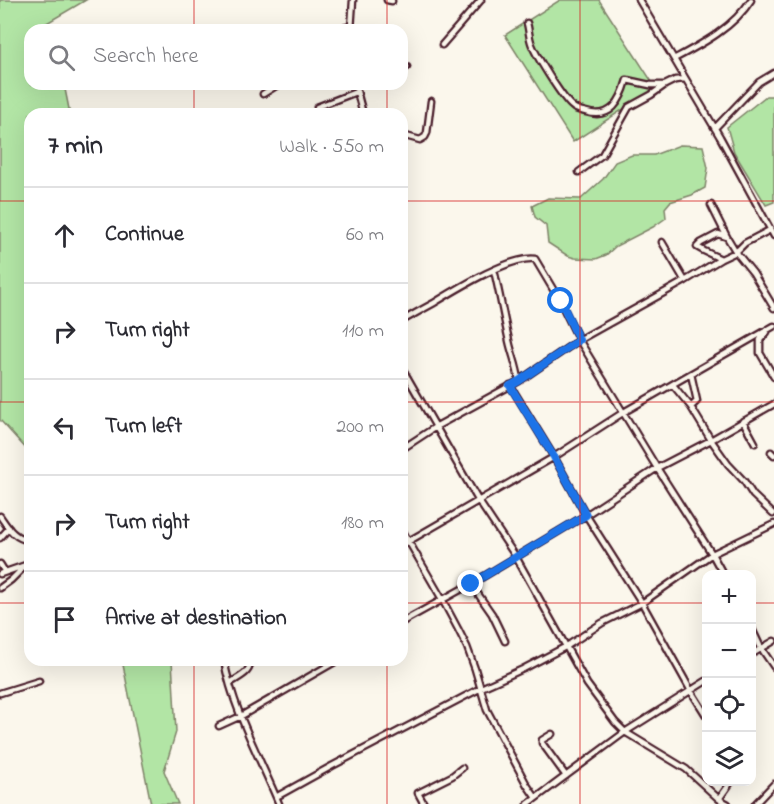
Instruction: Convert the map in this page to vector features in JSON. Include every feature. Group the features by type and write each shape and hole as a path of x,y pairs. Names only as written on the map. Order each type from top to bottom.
{"street":[{"path":"351,24 353,0"},
{"path":"387,0 392,1"},
{"path":"442,45 481,0"},
{"path":"639,0 715,128 774,236"},
{"path":"674,59 724,28 742,12 751,0"},
{"path":"527,22 532,46 572,107 594,114 604,113 619,101 627,80 650,85 665,85"},
{"path":"715,128 759,82 774,73"},
{"path":"579,172 602,155 627,109 665,85 675,80 685,79"},
{"path":"263,94 269,90"},
{"path":"317,107 356,92 361,108"},
{"path":"408,137 420,140 427,133 431,101"},
{"path":"711,205 736,252 753,273 774,308"},
{"path":"408,444 519,381 579,340 736,252 745,243 770,230"},
{"path":"721,259 697,247 718,234 727,237"},
{"path":"662,242 685,280"},
{"path":"408,317 494,270 527,259 536,259 561,301 579,340 721,570"},
{"path":"494,270 509,342 519,372 519,381"},
{"path":"536,798 487,710 467,647 409,541 554,457 624,412 771,328"},
{"path":"771,328 760,340 760,353 774,377"},
{"path":"691,374 696,401 692,407"},
{"path":"408,378 478,500 516,557 587,684 615,722 625,732 686,770 726,804"},
{"path":"673,385 692,407 728,464 753,495 774,513"},
{"path":"510,386 554,457 586,515 642,603 702,709"},
{"path":"408,619 471,584 586,515 657,468 774,404"},
{"path":"743,421 755,443"},
{"path":"0,516 9,528 24,540"},
{"path":"276,797 481,688 567,646 602,623 642,603 712,554 774,524"},
{"path":"0,538 9,528"},
{"path":"0,564 3,573 24,566"},
{"path":"0,588 24,568"},
{"path":"471,584 492,614 505,641"},
{"path":"756,637 774,667"},
{"path":"756,651 774,641"},
{"path":"226,666 241,716 279,804"},
{"path":"230,683 249,670 250,666"},
{"path":"219,726 241,716 328,666"},
{"path":"0,693 39,681"},
{"path":"528,804 625,732 702,684"},
{"path":"552,734 542,740 542,743 566,776"},
{"path":"424,804 418,793 452,777 462,768"},
{"path":"755,804 774,784"},
{"path":"719,799 728,786"}],"green space":[{"path":"0,0 86,0 45,24 24,24 24,90 65,90 69,108 24,108 24,446 0,420"},
{"path":"560,0 599,0 656,88 573,142 505,35"},
{"path":"766,96 774,96 774,202 766,205 734,152 727,127"},
{"path":"680,145 703,146 708,168 705,188 670,202 665,208 666,218 596,259 568,256 548,243 546,226 535,217 532,206 548,198 581,199 603,179 615,162 632,155 654,155"},
{"path":"123,666 172,666 176,732 164,771 178,804 151,804"}],"route":[{"path":"471,584 586,515 554,457 510,386 579,340 561,301"}]}
